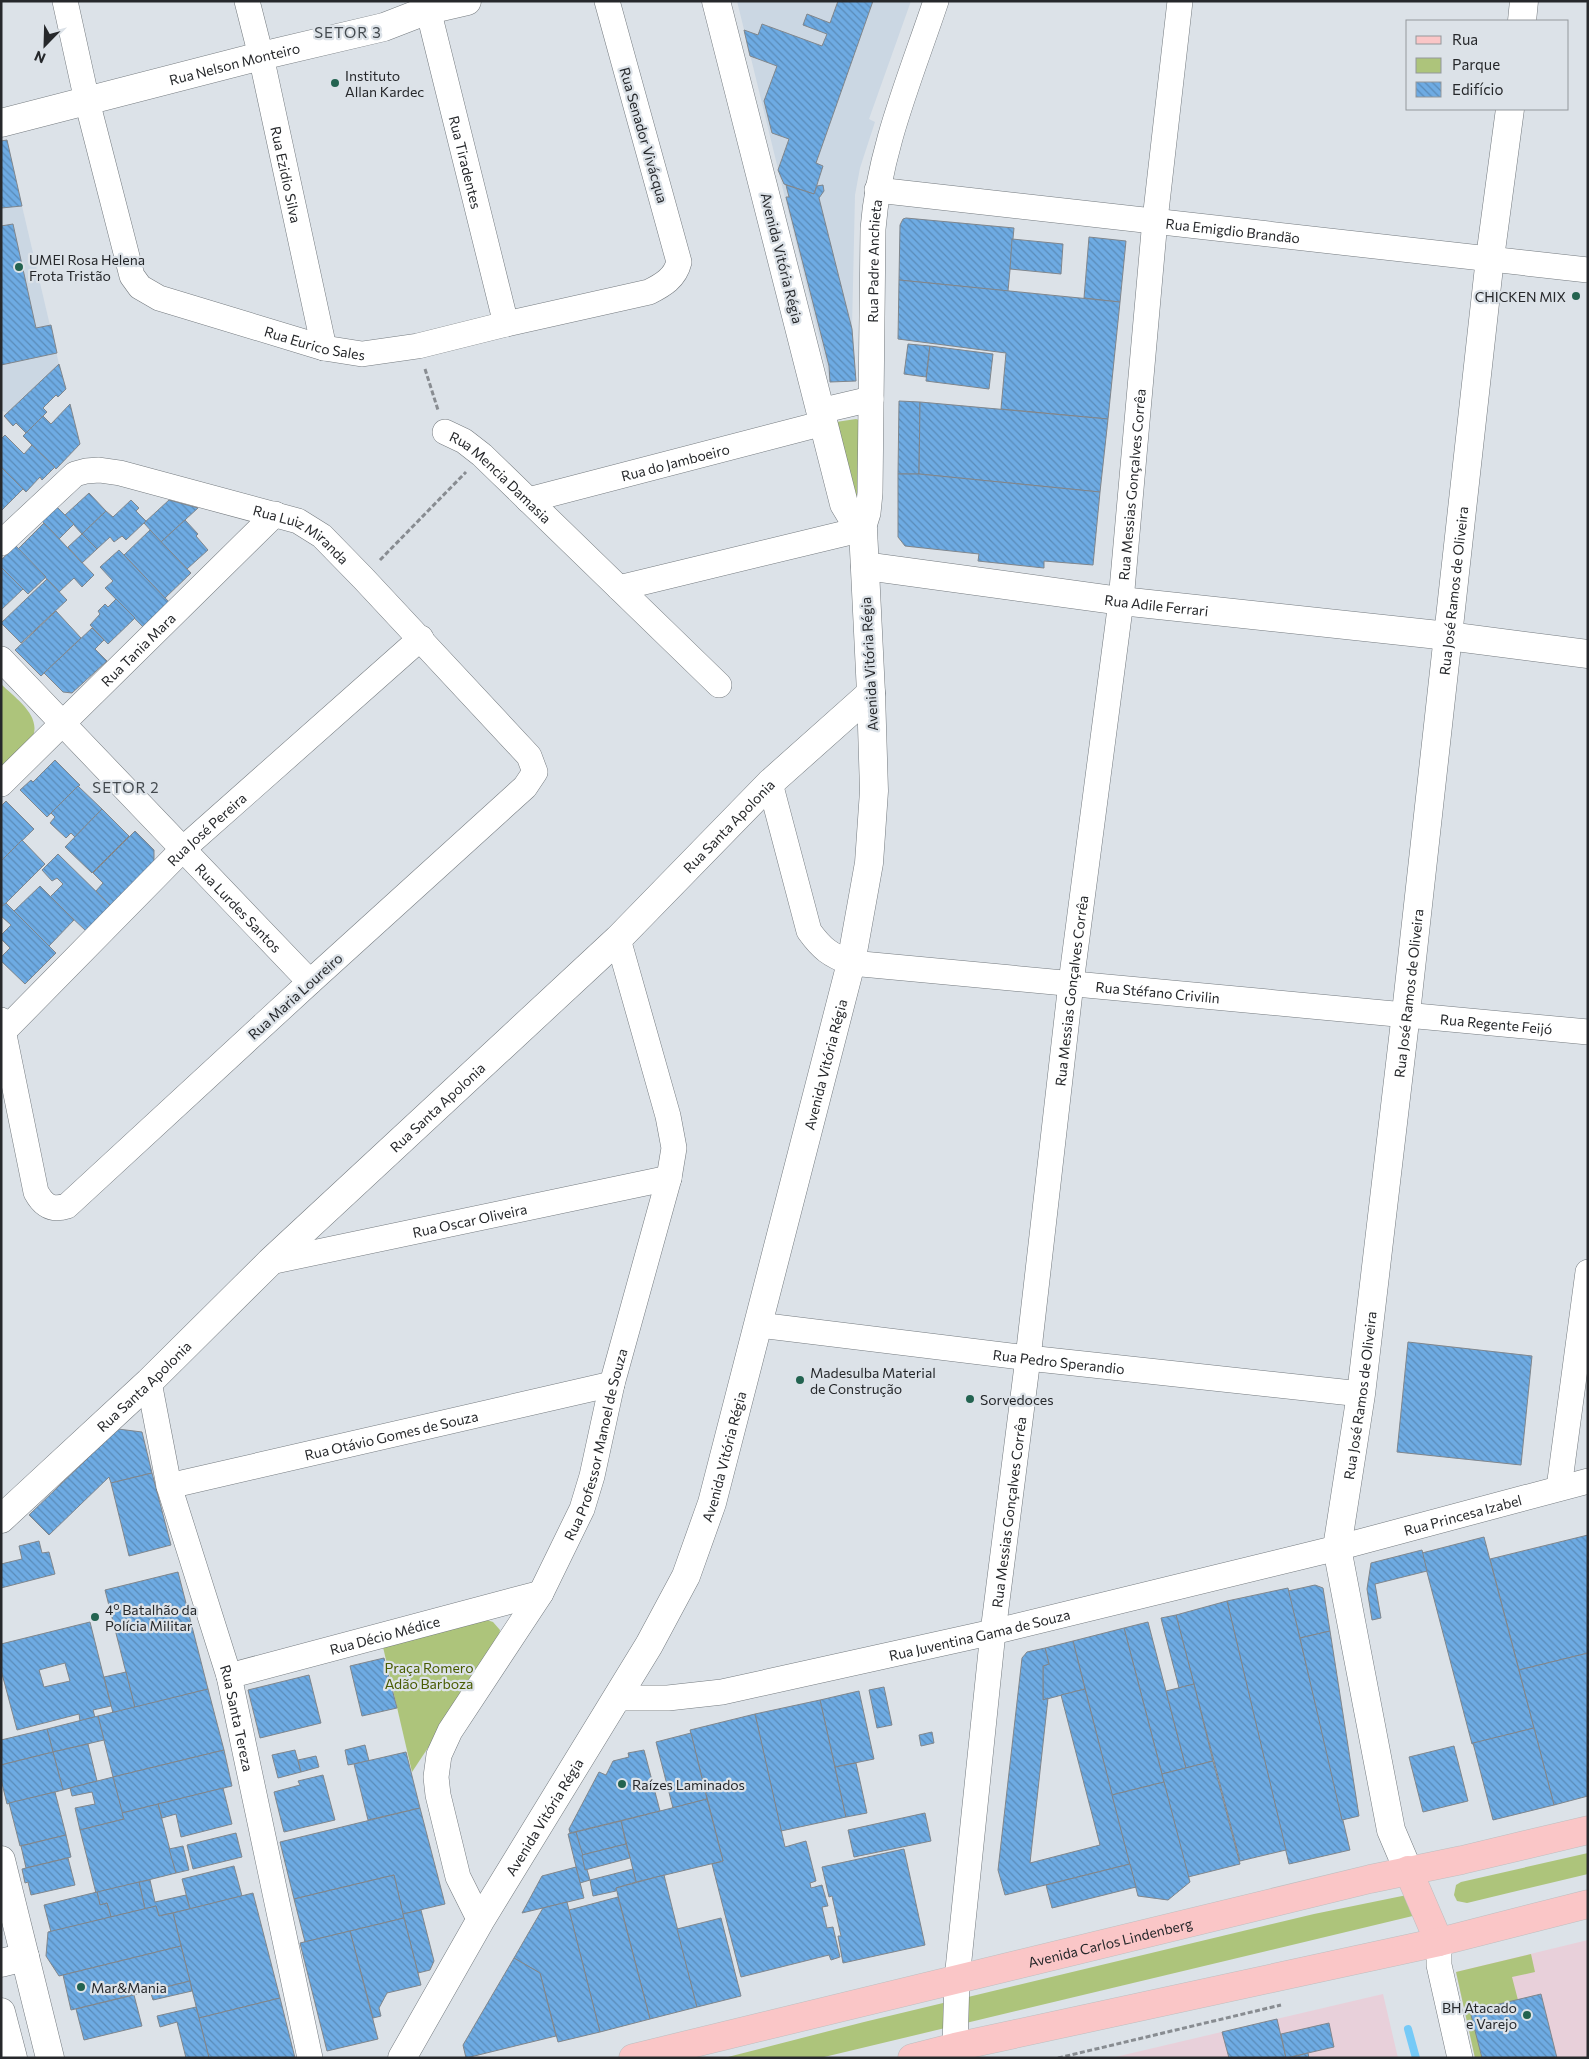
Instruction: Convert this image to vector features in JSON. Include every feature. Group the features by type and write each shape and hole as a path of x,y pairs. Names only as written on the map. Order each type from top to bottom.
{"main road":[{"name":"Avenida Carlos Lindenberg","path":"633,2058 1408,1870 1462,1860 1588,1830"},
{"path":"1408,1870 1439,1942"},
{"path":"912,2058 956,2052 1439,1942 1588,1904"}],"street":[{"name":"Rua Eurico Sales","path":"65,1 87,101 132,276 140,288 159,298 324,348 362,354 418,346 649,292 663,284 677,270"},
{"name":"Rua Ezidio Silva","path":"246,1 261,56 324,348"},
{"name":"Rua Nelson Monteiro","path":"1,123 384,26 427,6 467,1"},
{"name":"Rua Senador Vivácqua","path":"607,1 679,262 677,270"},
{"name":"Avenida Vitória Régia","path":"402,2058 480,1920 618,1698 686,1576 712,1503 759,1324 851,962 869,863 874,791 863,529 853,519 844,504 716,1"},
{"name":"Rua Padre Anchieta","path":"863,529 870,503 873,229 877,190 888,145 936,1"},
{"name":"Rua Messias Gonçalves Corrêa","path":"956,2052 956,1980 993,1632 1028,1358 1071,983 1121,601 1155,220 1180,1"},
{"path":"1522,20 1524,1"},
{"name":"Rua Tiradentes","path":"427,6 506,324"},
{"name":"Rua José Ramos de Oliveira","path":"1408,1870 1391,1830 1337,1548 1361,1394 1406,1013 1490,258 1510,110"},
{"name":"Rua Emigdio Brandão","path":"877,190 1588,270"},
{"name":"Rua do Jamboeiro","path":"528,500 822,417 871,400"},
{"name":"Rua Mencia Damasia","path":"445,432 464,441 482,455 719,685"},
{"name":"Rua Luiz Miranda","path":"1,543 75,474 86,471 120,473 287,516 311,527 363,578 529,756 534,764 535,772"},
{"name":"Rua Tania Mara","path":"1,784 275,514"},
{"path":"619,588 863,529"},
{"name":"Rua Adile Ferrari","path":"865,566 1121,601 1448,636 1588,654"},
{"name":"Rua José Pereira","path":"3,1025 184,848 420,638"},
{"name":"Rua Lurdes Santos","path":"1,659 184,848 310,982"},
{"name":"Rua Santa Apolonia","path":"1,1519 149,1382 270,1262 618,939 770,783 871,693"},
{"name":"Rua Maria Loureiro","path":"3,1025 36,1192 48,1207 57,1209 67,1206 310,982 526,787 535,772"},
{"name":"Rua Stéfano Crivilin","path":"770,783 809,931 820,947 834,956 851,962 1406,1013"},
{"name":"Rua Professor Manoel de Souza","path":"480,1920 458,1877 438,1795 436,1777 439,1755 450,1731 540,1593 582,1509 592,1476 612,1384 669,1178 674,1148 668,1116 618,939"},
{"name":"Rua Regente Feijó","path":"1406,1013 1588,1032"},
{"name":"Rua Oscar Oliveira","path":"270,1262 669,1178"},
{"path":"1559,1488 1588,1272"},
{"name":"Rua Pedro Sperandio","path":"759,1324 1028,1358 1361,1394"},
{"name":"Rua Santa Tereza","path":"149,1382 169,1486 229,1676 310,2058"},
{"name":"Rua Otávio Gomes de Souza","path":"169,1486 612,1384"},
{"name":"Rua Princesa Izabel","path":"1337,1548 1588,1481"},
{"name":"Rua Juventina Gama de Souza","path":"618,1698 668,1698 722,1692 993,1632 1337,1548"},
{"name":"Rua Décio Médice","path":"229,1676 540,1593"},
{"path":"1,1860 13,1960 50,2058"},
{"path":"1439,1942 1439,1965 1460,2058"},
{"path":"1,2012 12,2058"}],"path":[{"name":"Rua Mencia Damasia","path":"418,346 445,432"},
{"path":"363,578 482,455"}],"shaded area":[{"path":"737,1 911,1 869,119 875,122 860,168 855,195 852,329 856,381 830,382"},
{"name":"UMEI Rosa Helena Frota Tristão","path":"22,206 59,364 7,413 1,410 1,208"},
{"name":"BH Atacado e Varejo","path":"1588,1940 1588,2058 1475,2058 1456,1972"},
{"path":"1383,1994 1398,2058 1111,2058"}],"green space":[{"path":"859,420 857,507 836,422"},
{"path":"1,684 25,707 33,721 34,728 33,736 1,768"},
{"name":"Praça Romero Adão Barboza","path":"487,1620 493,1622 500,1630 498,1642 412,1772 383,1647"},
{"path":"1588,1853 1588,1874 1467,1903 1457,1901 1454,1895 1456,1885 1461,1882"},
{"path":"1407,1895 1421,1914 820,2058 724,2058 864,2022 1314,1914"},
{"path":"1531,1954 1535,1972 1512,1977 1518,2000 1471,2011 1482,2058 1475,2058 1456,1972"}],"building":[{"path":"838,1 873,1 816,163 823,166 814,194 784,184 778,170 789,139 772,133 764,101 777,66 750,56 744,30 758,35 762,24 822,46 827,34 803,25 807,14 830,23"},
{"path":"7,140 22,206 1,208 1,141"},
{"path":"786,185 814,194 817,186 823,185 824,191 819,198 852,329 856,381 830,382 829,366 786,197 789,197"},
{"path":"903,219 1014,228 1008,291 899,280 900,225"},
{"path":"13,224 36,328 51,325 57,353 1,365 1,226"},
{"path":"1089,237 1126,241 1120,302 1084,298"},
{"path":"1012,239 1063,244 1061,274 1010,269"},
{"path":"899,280 1120,302 1108,419 1001,409 1006,353 898,339"},
{"path":"908,344 930,346 926,377 904,374"},
{"path":"930,346 993,354 989,389 926,381"},
{"path":"59,364 66,389 58,397 56,395 43,408 47,412 26,433 16,423 13,426 4,416"},
{"path":"899,401 920,402 919,474 898,474"},
{"path":"920,402 1108,419 1100,492 919,474"},
{"path":"70,404 80,444 56,469 23,436 43,416 51,424"},
{"path":"5,435 24,454 32,445 55,467 42,480 40,477 26,492 1,467 1,439"},
{"path":"1,467 23,489 1,511"},
{"path":"898,474 919,474 1100,492 1093,565 1044,561 1044,568 978,561 979,554 905,546 898,537"},
{"path":"89,493 106,511 82,534 65,515"},
{"path":"131,500 139,508 136,511 146,521 126,540 122,536 114,542 110,537 97,549 82,534 106,511 113,517"},
{"path":"169,500 198,508 161,542 144,523"},
{"path":"57,507 74,524 59,539 42,521"},
{"path":"185,520 198,534 196,536 208,550 187,569 161,542"},
{"path":"44,523 94,575 82,587 74,578 59,592 18,549"},
{"path":"150,530 191,573 165,598 124,555"},
{"path":"82,534 97,549 82,563 68,547"},
{"path":"16,546 46,577 28,594 1,567 1,560"},
{"path":"119,550 170,603 144,628 105,588 113,581 100,567"},
{"path":"1,567 23,589 1,610"},
{"path":"47,579 67,600 21,643 1,623"},
{"path":"116,599 135,618 108,644 90,625 100,614 98,611 105,604 108,607"},
{"path":"56,611 81,638 41,676 15,650"},
{"path":"92,628 104,640 95,649 107,661 72,693 63,692 44,673"},
{"path":"55,760 80,785 47,817 20,790 31,780 33,782"},
{"path":"78,786 102,809 75,837 71,833 66,838 50,823 55,817 51,813"},
{"path":"6,801 34,829 1,861 1,806"},
{"path":"102,809 129,836 92,873 65,847"},
{"path":"135,831 154,850 154,863 111,906 96,891 103,883 93,873"},
{"path":"22,840 45,864 2,907 1,861"},
{"path":"58,854 111,906 86,931 50,897 63,884 57,878 52,881 42,870"},
{"path":"40,886 74,920 49,946 14,911"},
{"path":"6,903 56,953 25,984 1,961 1,957 10,948 1,939 1,935 11,925 1,916 1,907"},
{"path":"1408,1342 1532,1356 1521,1465 1397,1452"},
{"path":"118,1429 142,1432 152,1473 111,1483 109,1477 49,1535 29,1515"},
{"path":"152,1473 171,1545 129,1556 111,1483"},
{"path":"1588,1535 1588,1653 1519,1670 1490,1559"},
{"path":"1484,1537 1534,1728 1472,1744 1422,1553"},
{"path":"39,1541 42,1553 49,1552 55,1574 1,1588 1,1564 22,1559 19,1546"},
{"path":"1422,1550 1427,1571 1375,1584 1381,1618 1372,1620 1367,1589 1371,1563"},
{"path":"178,1572 208,1689 135,1708 105,1590"},
{"path":"1315,1585 1323,1588 1330,1631 1300,1638 1288,1591"},
{"path":"1288,1588 1350,1850 1289,1864 1227,1601"},
{"path":"1227,1601 1286,1850 1240,1861 1176,1615"},
{"path":"1176,1615 1194,1684 1179,1688 1161,1618"},
{"path":"90,1622 111,1706 93,1710 95,1717 80,1721 79,1714 17,1730 1,1670 1,1644","holes":["65,1663 70,1681 44,1687 39,1670"]},
{"path":"1148,1622 1186,1768 1162,1774 1124,1628"},
{"path":"1124,1628 1164,1782 1112,1795 1073,1641"},
{"path":"1330,1631 1359,1816 1342,1820 1300,1638"},
{"path":"1073,1641 1085,1689 1043,1700 1043,1666 1049,1664 1045,1648"},
{"path":"1045,1648 1049,1664 1043,1666 1043,1700 1048,1698 1030,1863 1100,1845 1061,1695 1085,1689 1130,1864 1005,1895 998,1870 1022,1658 1027,1652"},
{"path":"1588,1653 1588,1796 1554,1805 1519,1670"},
{"path":"384,1658 397,1708 362,1716 350,1666"},
{"path":"126,1672 135,1708 113,1713 104,1677"},
{"path":"309,1675 321,1723 260,1738 248,1690"},
{"path":"1194,1684 1213,1761 1186,1768 1166,1691"},
{"path":"884,1687 892,1725 877,1728 869,1690"},
{"path":"208,1689 224,1750 113,1777 98,1716"},
{"path":"859,1691 874,1759 835,1767 820,1700"},
{"path":"820,1700 846,1817 781,1831 755,1714"},
{"path":"755,1714 785,1847 806,1841 816,1881 810,1883 811,1888 822,1885 828,1906 822,1907 827,1928 833,1927 840,1957 831,1960 829,1955 741,1977 712,1864 723,1861 690,1730"},
{"path":"98,1716 104,1740 53,1752 47,1729"},
{"path":"1534,1728 1554,1805 1493,1820 1473,1743"},
{"path":"47,1729 53,1752 1,1765 1,1740"},
{"path":"932,1732 934,1743 921,1746 919,1735"},
{"path":"691,1733 707,1799 673,1808 656,1742"},
{"path":"88,1744 97,1781 63,1790 53,1752"},
{"path":"365,1745 369,1761 348,1765 345,1750"},
{"path":"1454,1746 1468,1801 1423,1812 1409,1757"},
{"path":"224,1750 232,1786 122,1813 113,1777"},
{"path":"295,1750 301,1772 278,1778 272,1755"},
{"path":"644,1750 660,1811 570,1833 569,1829 599,1772 606,1775 613,1761 629,1757 628,1753"},
{"path":"53,1752 63,1790 7,1804 1,1779 1,1765"},
{"path":"406,1752 420,1808 368,1820 354,1764"},
{"path":"316,1756 319,1767 301,1772 298,1760"},
{"path":"1213,1761 1240,1864 1188,1877 1162,1774"},
{"path":"856,1763 867,1813 846,1817 835,1767"},
{"path":"323,1775 335,1820 284,1832 274,1792 300,1785 298,1781"},
{"path":"113,1777 124,1819 80,1830 75,1808 95,1804 92,1792 72,1796 70,1788"},
{"path":"1164,1782 1190,1882 1168,1900 1138,1896 1112,1795"},
{"path":"223,1788 232,1824 181,1837 176,1814 162,1818 158,1804"},
{"path":"55,1792 66,1835 20,1846 9,1803"},
{"path":"707,1799 723,1861 636,1882 621,1821"},
{"path":"158,1804 176,1873 96,1893 80,1830 124,1819 122,1813"},
{"path":"420,1808 445,1904 403,1914 394,1875 294,1899 280,1842"},
{"path":"925,1813 931,1841 854,1857 848,1830"},
{"path":"621,1821 626,1844 582,1855 576,1832"},
{"path":"576,1832 590,1880 580,1883 568,1834"},
{"path":"236,1833 242,1857 193,1869 187,1845"},
{"path":"66,1835 71,1857 26,1868 21,1846"},
{"path":"626,1844 630,1858 585,1870 582,1855"},
{"path":"183,1846 189,1870 176,1873 169,1849"},
{"path":"904,1849 925,1945 843,1963 838,1936 841,1936 832,1896 829,1897 822,1867"},
{"path":"68,1858 75,1885 31,1895 28,1882 25,1883 22,1869"},
{"path":"1130,1864 1136,1887 1052,1908 1046,1885"},
{"path":"234,1866 242,1896 190,1909 182,1879"},
{"path":"576,1867 584,1898 522,1913 542,1876"},
{"path":"633,1869 636,1882 616,1888 616,1891 593,1896 590,1880"},
{"path":"394,1875 404,1918 305,1942 294,1899"},
{"path":"664,1875 697,2007 650,2019 616,1888"},
{"path":"150,1880 155,1902 186,1895 190,1909 159,1916 156,1906 145,1909 139,1882"},
{"path":"139,1882 145,1909 111,1917 107,1903 100,1905 97,1892"},
{"path":"97,1892 100,1905 107,1903 111,1917 51,1932 44,1905"},
{"path":"253,1893 280,1998 199,2018 173,1913"},
{"path":"618,1897 650,2019 600,2032 569,1910"},
{"path":"567,1902 600,2032 558,2042 540,1973 514,1958 543,1908"},
{"path":"156,1906 159,1916 173,1913 181,1946 59,1976 46,1956 48,1932"},
{"path":"421,1910 434,1961 430,1970 418,1973 403,1914"},
{"path":"404,1918 421,1985 387,1993 379,2008 381,2016 373,2018 350,1931"},
{"path":"721,1918 741,1996 697,2007 677,1929"},
{"path":"350,1931 378,2039 327,2051 300,1943"},
{"path":"181,1946 190,1981 71,2010 63,1975"},
{"path":"514,1958 540,1973 556,2036 466,2058 463,2045"},
{"path":"190,1981 192,1991 153,2000 150,1991"},
{"path":"1541,1994 1557,2058 1482,2058 1470,2011"},
{"path":"134,1995 142,2026 84,2040 76,2009"},
{"path":"280,1998 295,2058 209,2058 199,2018"},
{"path":"196,2007 209,2058 186,2058 177,2022 160,2027 157,2016"},
{"path":"1277,2019 1286,2058 1229,2058 1222,2032"},
{"path":"1329,2023 1334,2047 1286,2058 1281,2034"},
{"path":"1308,2053 1309,2058 1289,2058"}],"waterway":[{"path":"1408,2029 1416,2058"}],"place":[{"name":"Instituto Allan Kardec","path":"335,83"},
{"name":"UMEI Rosa Helena Frota Tristão","path":"19,267"},
{"name":"CHICKEN MIX","path":"1576,296"},
{"name":"Madesulba Material de Construção","path":"800,1380"},
{"name":"Sorvedoces","path":"970,1399"},
{"name":"4º Batalhão da Polícia Militar","path":"95,1617"},
{"name":"Raízes Laminados","path":"622,1784"},
{"name":"Mar&Mania","path":"81,1987"},
{"name":"BH Atacado e Varejo","path":"1527,2015"}],"district":[{"name":"SETOR 3","path":"348,32"},
{"name":"SETOR 2","path":"126,787"}]}
